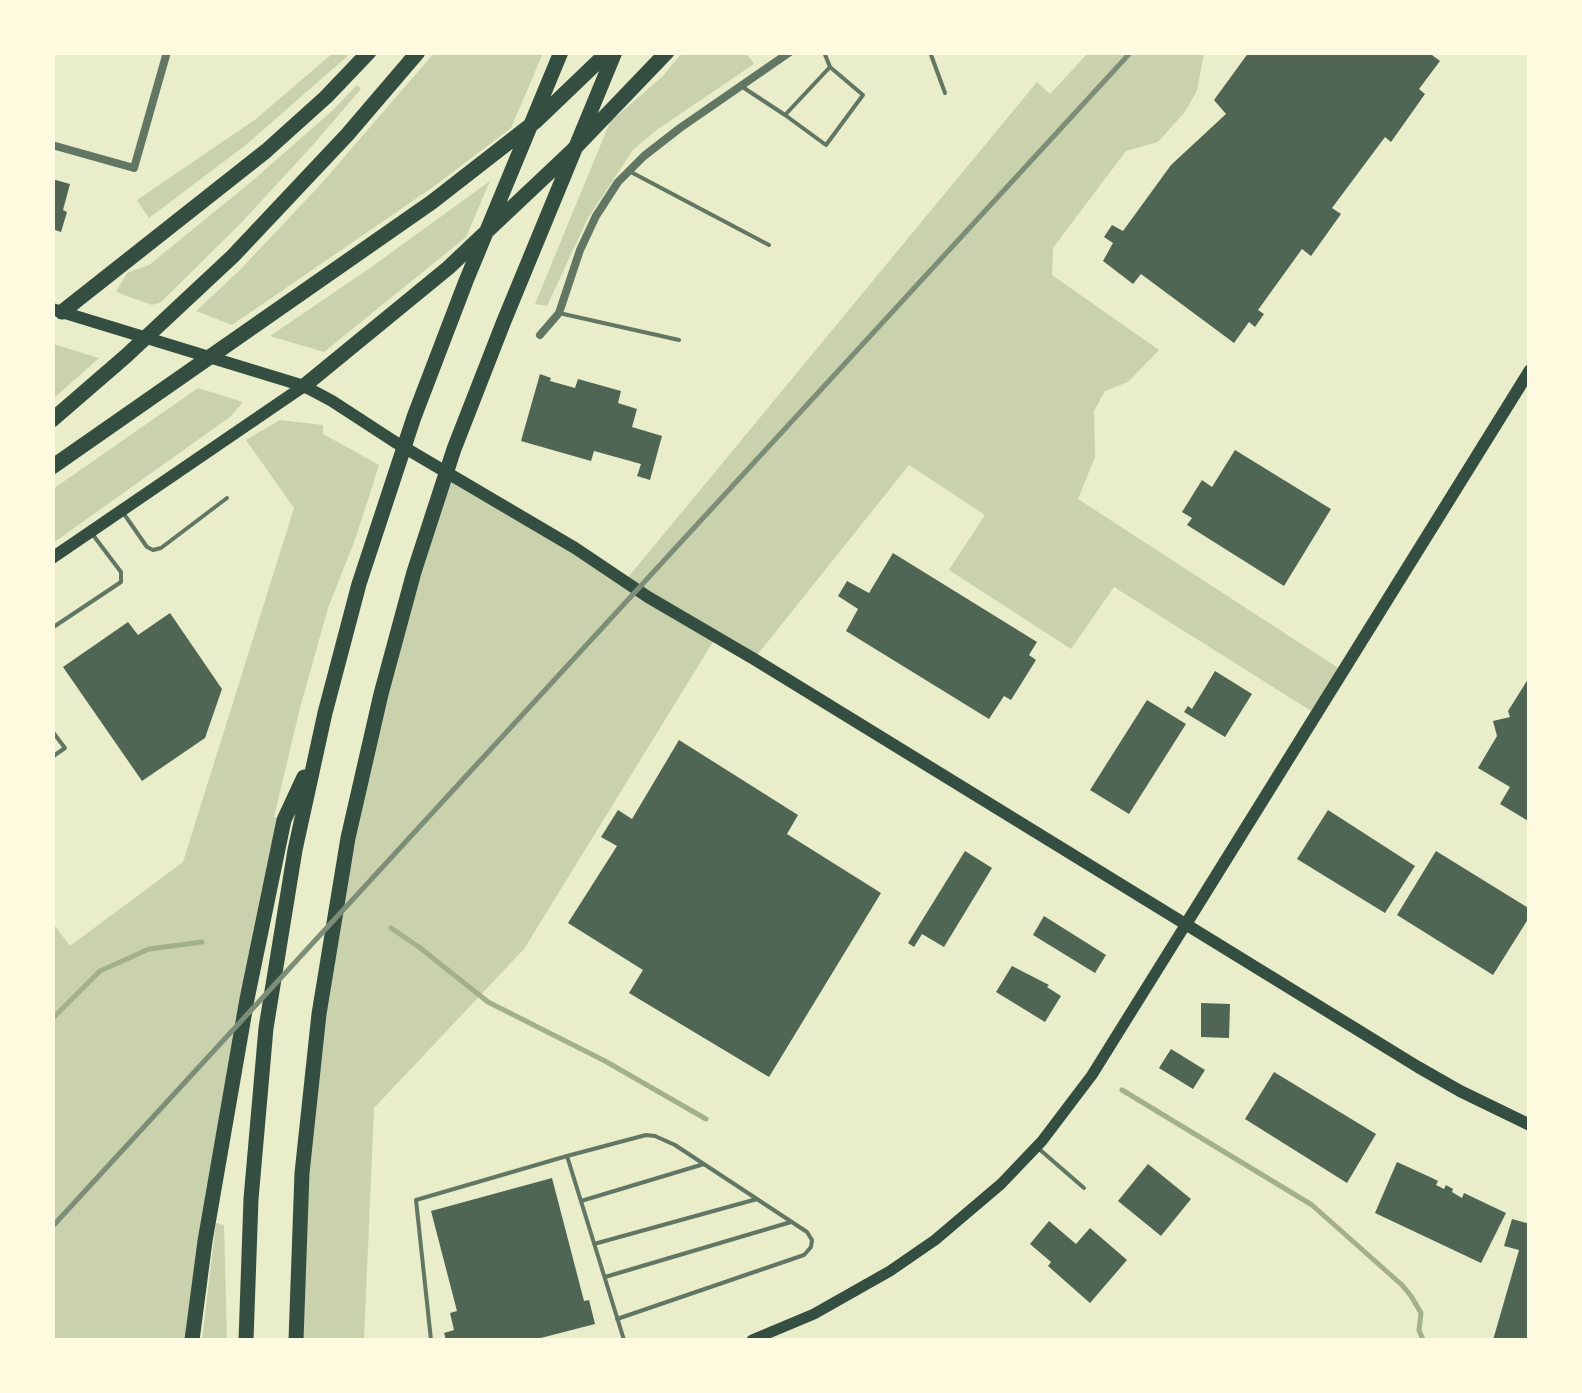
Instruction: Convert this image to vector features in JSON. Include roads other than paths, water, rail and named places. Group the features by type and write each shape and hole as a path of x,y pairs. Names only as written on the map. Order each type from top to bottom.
{"highway":[{"path":"56,313 266,151 369,52"},
{"path":"52,420 199,289 269,220 418,52"},
{"path":"246,1340 260,1083 274,972 316,753 348,624 404,444 561,52"},
{"path":"52,468 432,202 497,152 611,52"},
{"path":"296,1340 302,1172 319,1014 338,890 384,678 414,572 468,411 611,52"},
{"path":"304,386 448,268 572,152 667,52"},
{"path":"192,1340 226,1119 284,820 316,753"}],"main road":[{"path":"56,313 304,386 575,548 648,597 1418,1067 1530,1126"},
{"path":"752,1340 814,1314 912,1256 980,1202 1036,1147 1092,1075 1530,370"},
{"path":"52,558 304,386"}],"street":[{"path":"52,145 134,168 167,52"},
{"path":"540,335 559,314 580,250 618,182 680,128 790,52"}],"lane":[{"path":"741,86 826,145 863,95 830,67 824,52"},
{"path":"930,52 945,93"},
{"path":"784,116 830,67"},
{"path":"629,171 769,246"},
{"path":"559,314 679,340"},
{"path":"121,510 153,550 227,498"},
{"path":"52,628 121,582 122,572 90,531"},
{"path":"52,732 65,748 52,758"},
{"path":"431,1340 416,1200 646,1135 675,1145 807,1232 812,1240 804,1255 617,1319"},
{"path":"1036,1147 1084,1188"},
{"path":"567,1156 624,1340"},
{"path":"581,1201 704,1164"},
{"path":"594,1244 757,1199"},
{"path":"605,1277 791,1222"}],"waterway":[{"path":"391,928 488,1002 605,1061 706,1119"},
{"path":"52,1019 100,971 149,949 202,942"},
{"path":"1122,1090 1312,1205 1402,1285 1421,1313 1419,1330 1423,1340"}],"railway":[{"path":"52,1227 1131,52"}]}
